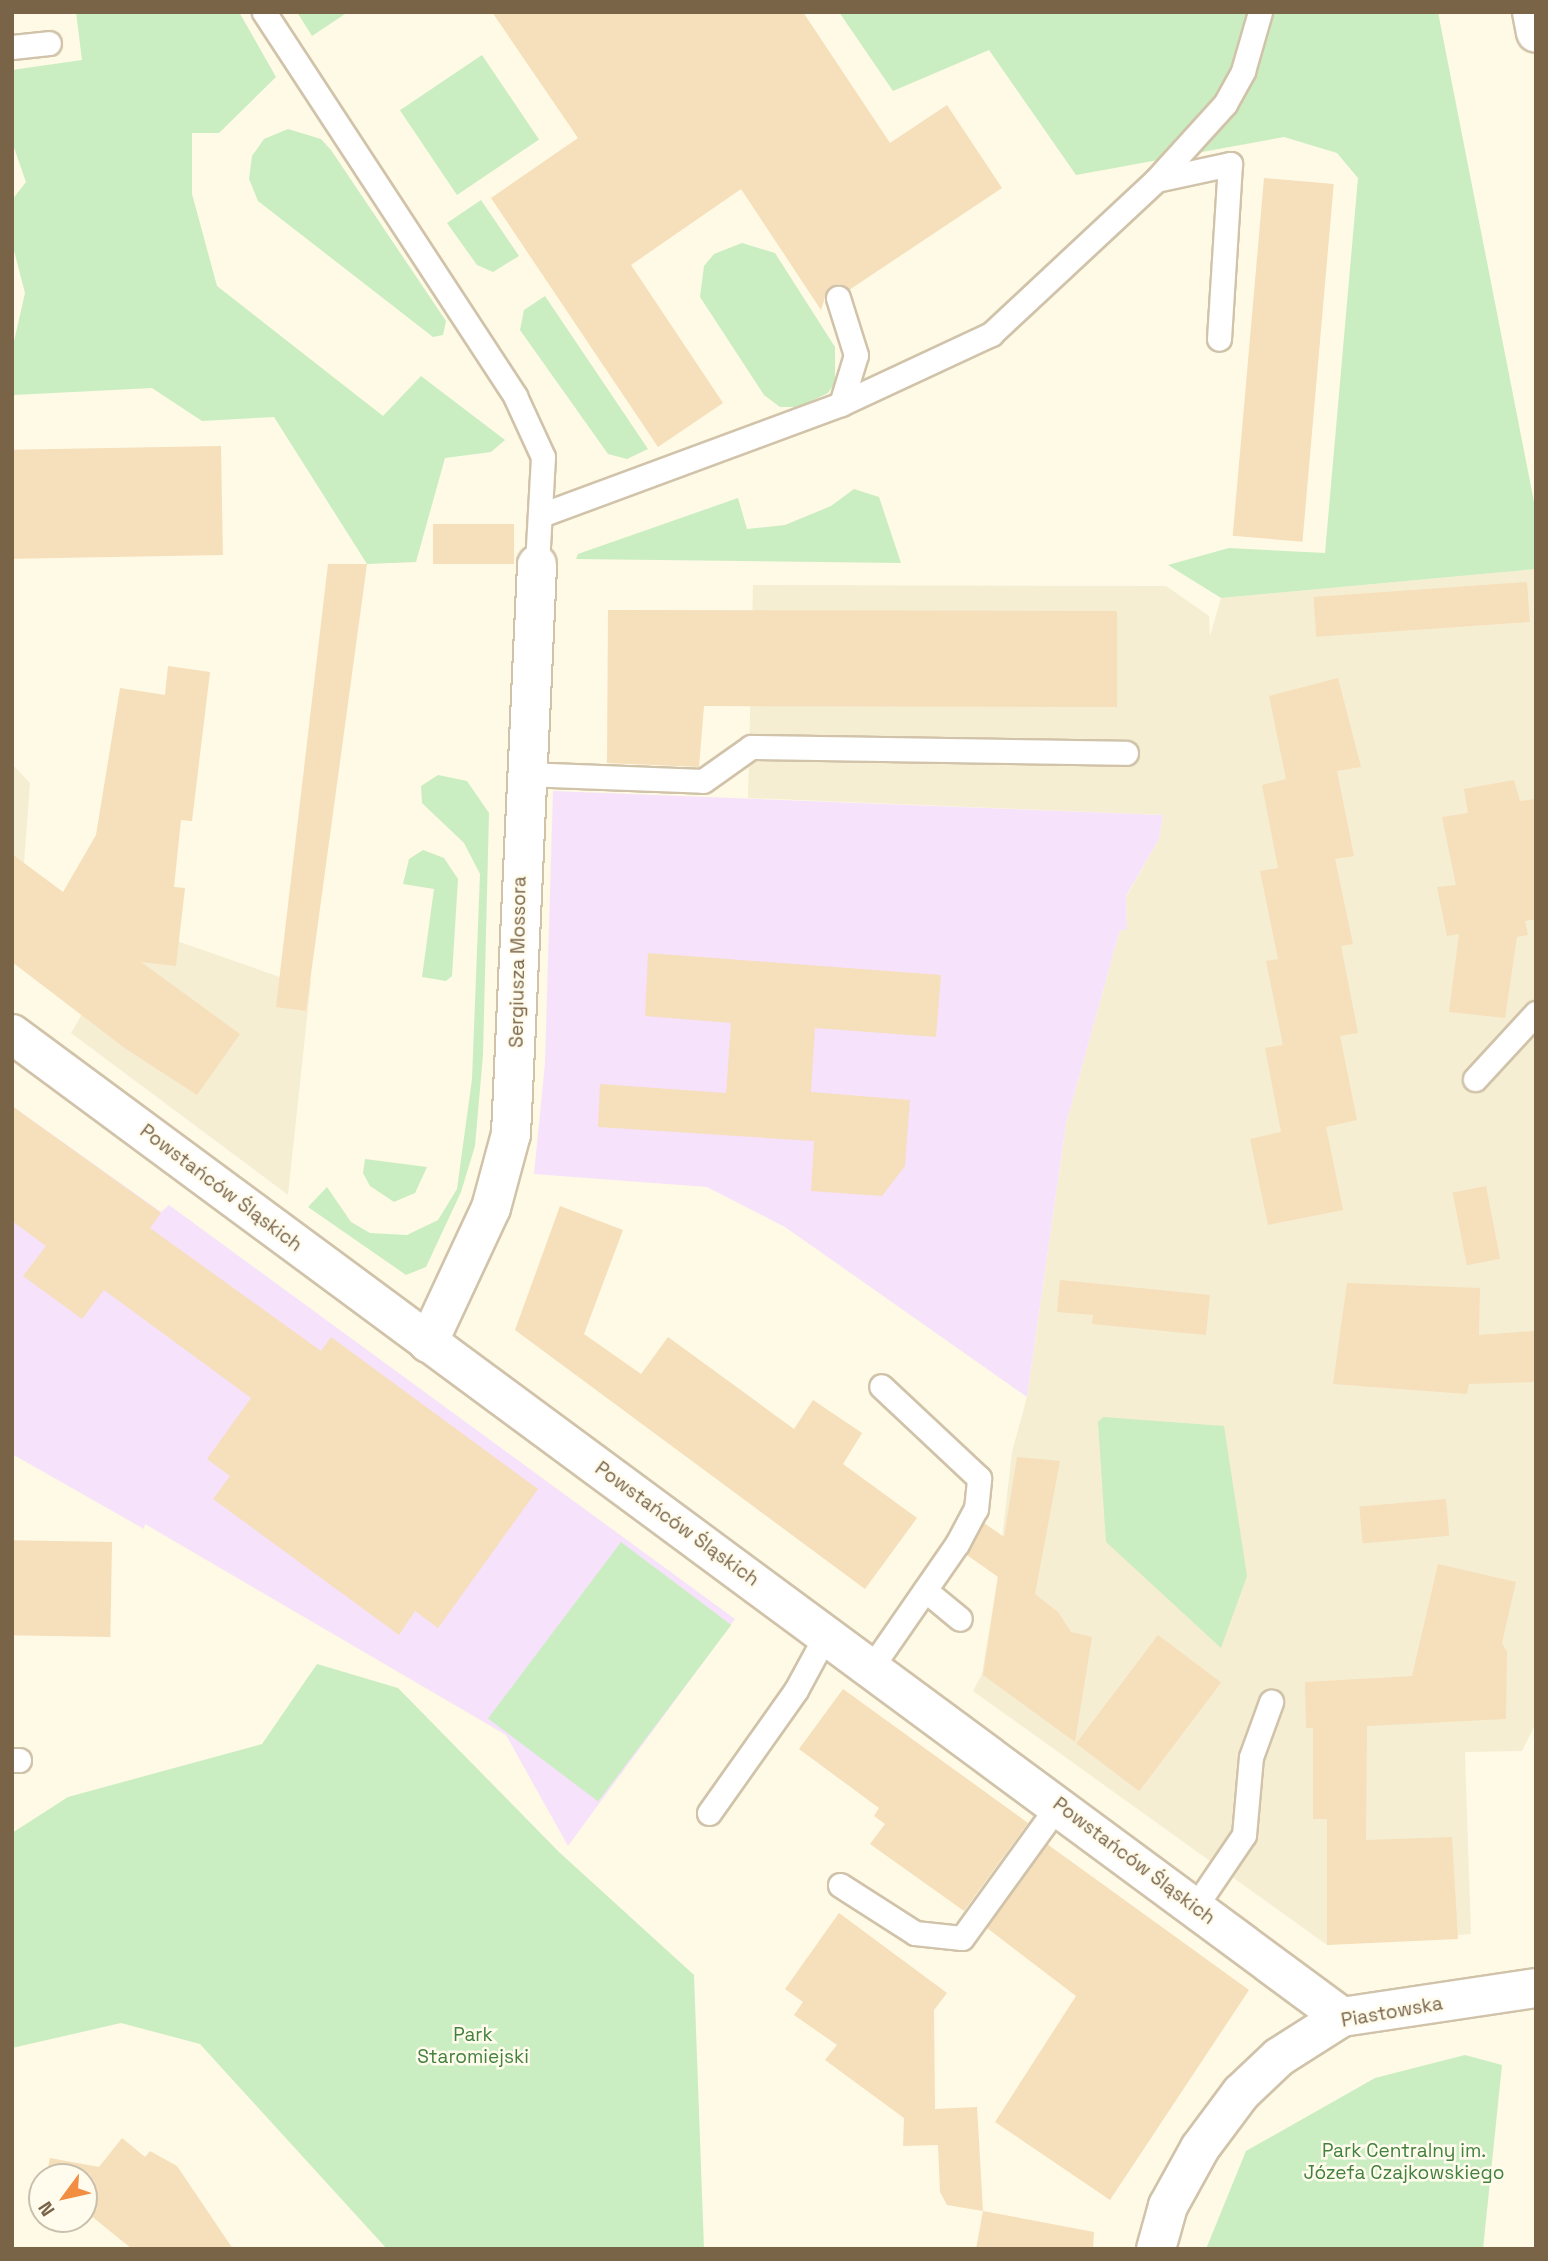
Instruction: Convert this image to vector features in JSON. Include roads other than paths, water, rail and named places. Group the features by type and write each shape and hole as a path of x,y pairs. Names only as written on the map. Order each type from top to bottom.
{"street":[{"path":"1532,12 1536,33"},
{"name":"Sergiusza Mossora","path":"428,1343 491,1208 511,1134 524,774 537,565"},
{"name":"Powstańców Śląskich","path":"12,1034 428,1343 1059,1804 1342,2017"},
{"name":"Piastowska","path":"1156,2249 1168,2206 1225,2112 1279,2057 1342,2017 1536,1988"}],"lane":[{"path":"264,12 515,396 543,457 537,565"},
{"path":"541,515 841,404 991,334 1156,180 1225,104 1243,71 1260,12"},
{"path":"12,47 49,43"},
{"path":"1156,180 1230,164 1219,339"},
{"path":"838,298 856,355 841,404"},
{"path":"524,774 703,782 751,747 1126,753"},
{"path":"1475,1079 1536,1013"},
{"path":"868,1663 880,1656 976,1509 979,1478 881,1386"},
{"path":"925,1590 960,1619"},
{"path":"709,1813 796,1690 827,1633"},
{"path":"1195,1907 1244,1835 1251,1757 1271,1702"},
{"path":"840,1885 915,1933 962,1938 1059,1804"}],"park label":[{"name":"Park Staromiejski","path":"473,2046"},
{"name":"Park Centralny im. Józefa Czajkowskiego","path":"1404,2162"}]}
